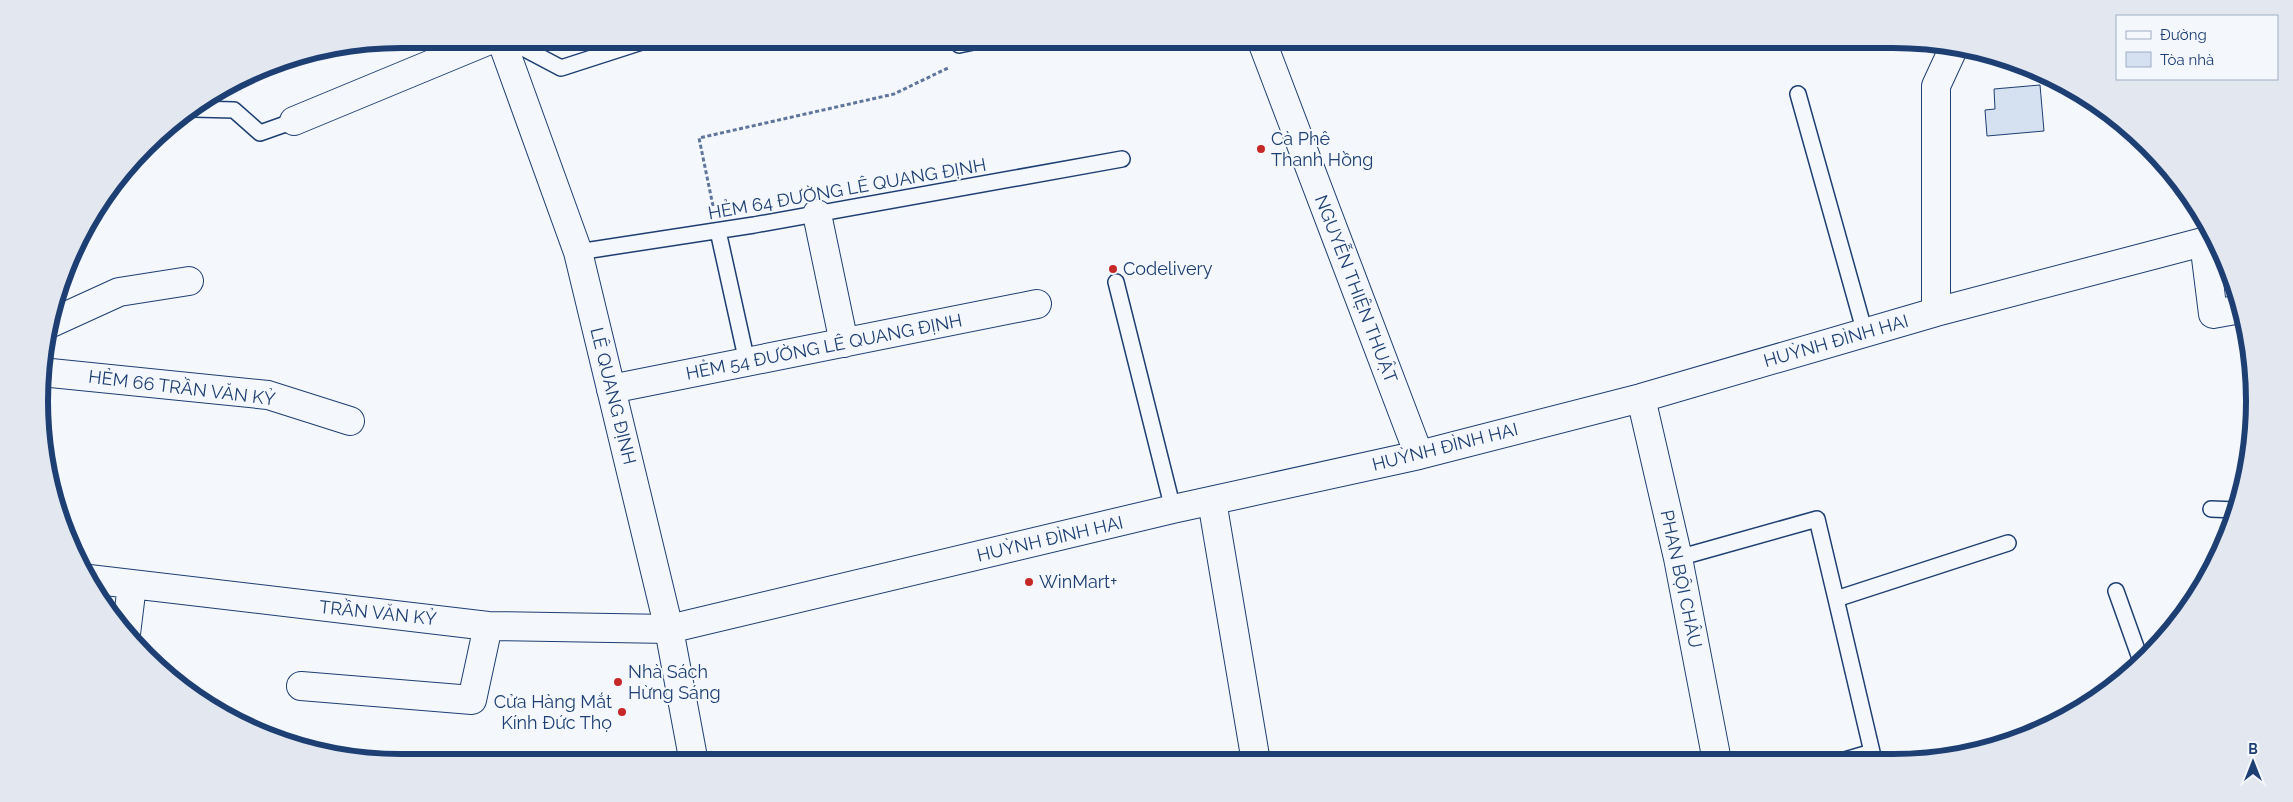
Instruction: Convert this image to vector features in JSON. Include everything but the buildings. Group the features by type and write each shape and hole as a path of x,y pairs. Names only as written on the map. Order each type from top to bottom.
{"street":[{"path":"294,121 470,48"},
{"name":"LÊ QUANG ĐỊNH","path":"504,48 578,252 668,630 692,754"},
{"name":"NGUYỄN THIỆN THUẬT","path":"1264,48 1419,455"},
{"path":"1936,312 1936,86 1951,53"},
{"path":"817,214 844,343"},
{"name":"HUỲNH ĐÌNH HAI","path":"668,630 1173,509 1419,455 1641,398 1936,312 2207,241"},
{"path":"2210,248 2213,314 2233,310"},
{"path":"57,320 119,292 189,281"},
{"name":"HẺM 54 ĐƯỜNG LÊ QUANG ĐỊNH","path":"611,389 1037,304"},
{"name":"HẺM 66 TRẦN VĂN KỶ","path":"49,373 268,395 350,421"},
{"name":"PHAN BỘI CHÂU","path":"1641,398 1678,558 1716,754"},
{"path":"1212,501 1255,754"},
{"name":"TRẦN VĂN KỶ","path":"96,580 488,626 668,630"},
{"path":"127,624 132,585"},
{"path":"301,686 472,700 488,626"}],"lane":[{"path":"523,48 561,68 623,48"},
{"path":"1798,94 1865,333"},
{"path":"202,109 234,110 260,133 294,121"},
{"name":"HẺM 64 ĐƯỜNG LÊ QUANG ĐỊNH","path":"578,252 718,231 1122,159"},
{"path":"718,231 747,362"},
{"path":"1116,282 1173,509"},
{"path":"2212,509 2228,510"},
{"path":"1678,558 1817,519 1872,752 1865,754"},
{"path":"1836,599 2008,543"},
{"path":"2116,590 2139,654"}],"path":[{"path":"718,231 699,138 894,94 956,64"}],"place":[{"name":"Cà Phê Thanh Hồng","path":"1261,149"},
{"name":"Codelivery","path":"1113,269"},
{"name":"WinMart+","path":"1029,582"},
{"name":"Nhà Sách Hừng Sáng","path":"618,682"},
{"name":"Cửa Hàng Mắt Kính Đức Thọ","path":"622,712"}]}
